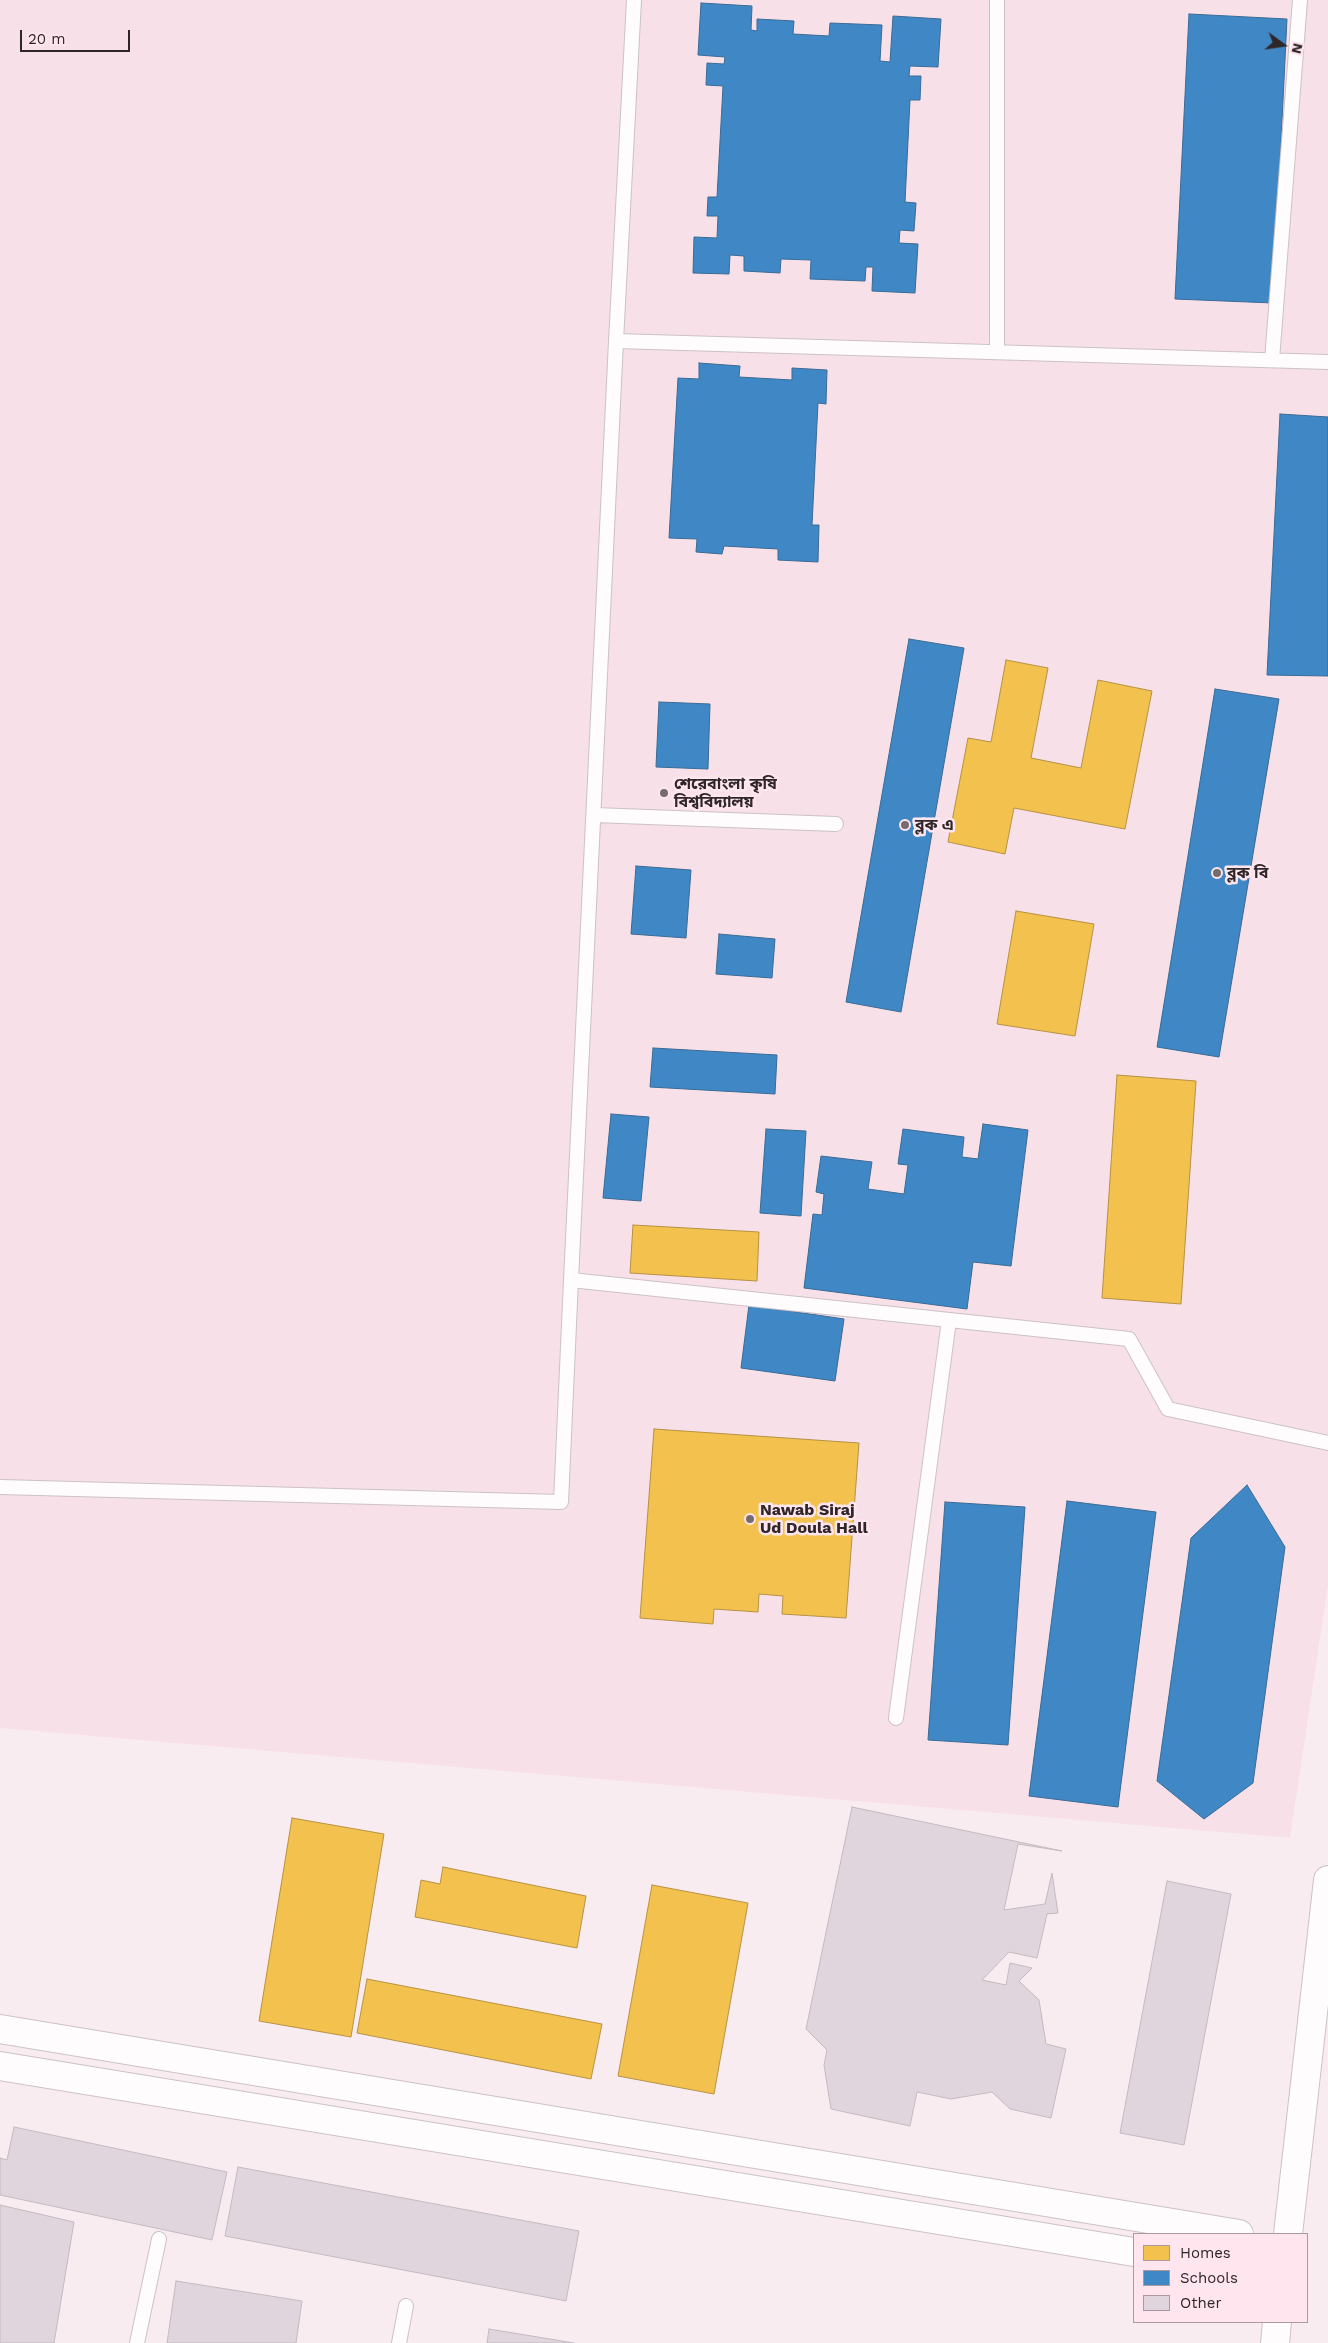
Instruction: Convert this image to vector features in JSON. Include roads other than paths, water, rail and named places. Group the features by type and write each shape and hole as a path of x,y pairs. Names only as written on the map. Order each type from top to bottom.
{"street":[{"path":"1288,2233 1328,1880"},
{"path":"0,2029 1233,2233"},
{"path":"0,2066 1133,2252"},
{"path":"1275,2343 1277,2323"}],"lane":[{"path":"0,1487 561,1502 634,0"},
{"path":"997,0 997,351"},
{"path":"1272,360 1300,0"},
{"path":"616,342 997,351 1328,362"},
{"path":"594,815 836,824"},
{"path":"571,1280 1129,1339 1168,1409 1328,1443"},
{"path":"896,1718 949,1320"},
{"path":"137,2343 159,2239"},
{"path":"399,2343 406,2306"}],"place":[{"name":"শেরেবাংলা কৃষি বিশ্ববিদ্যালয়","path":"664,793"},
{"name":"ব্লক এ","path":"905,825"},
{"name":"ব্লক বি","path":"1217,873"},
{"name":"Nawab Siraj Ud Doula Hall","path":"750,1519"}]}
